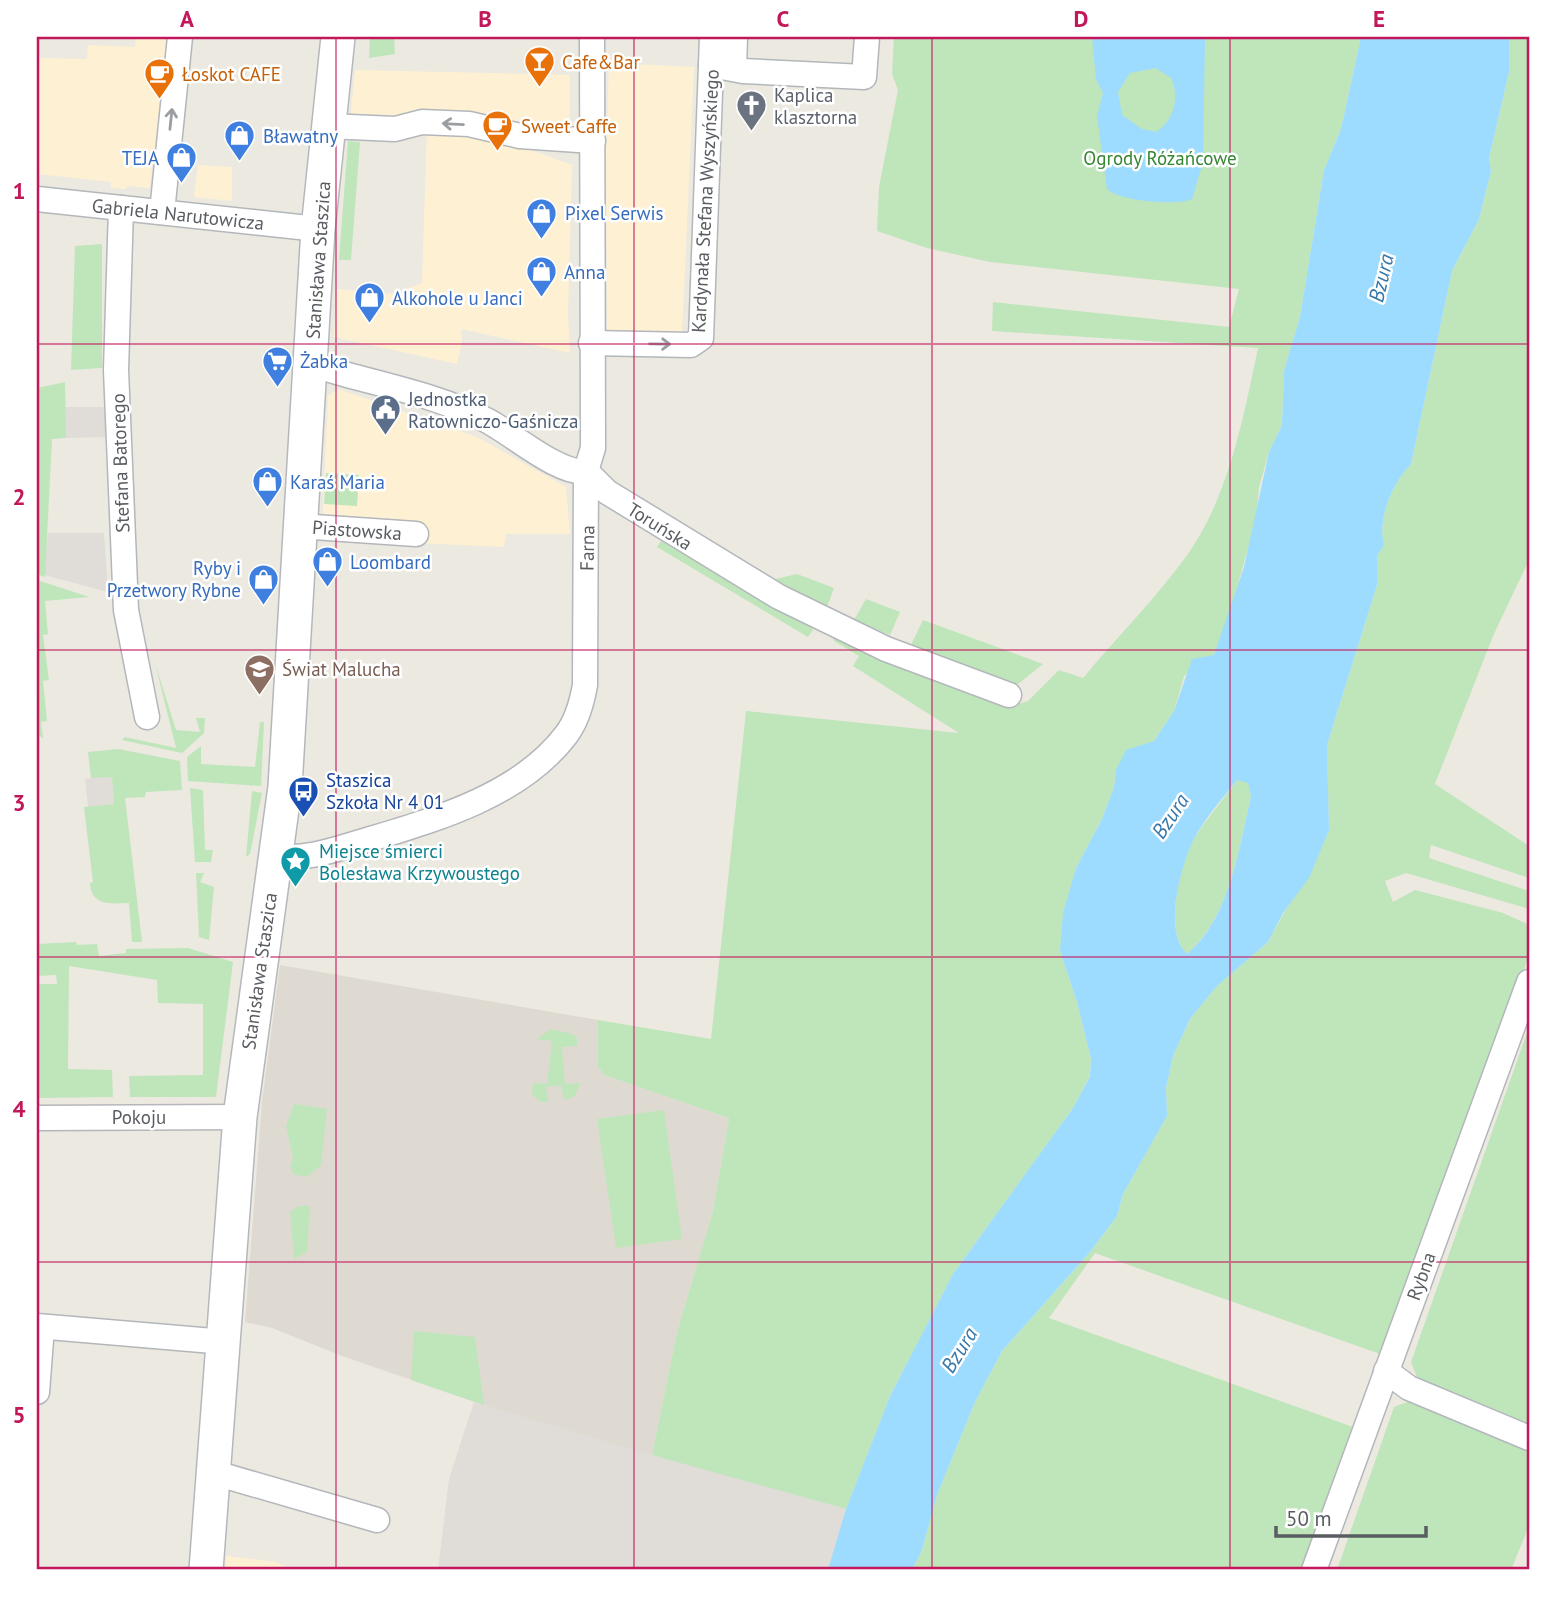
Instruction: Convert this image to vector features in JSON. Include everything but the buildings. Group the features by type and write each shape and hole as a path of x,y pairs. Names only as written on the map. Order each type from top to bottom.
{"street":[{"path":"162,212 180,37"},
{"name":"Stanisława Staszica","path":"206,1570 240,1117 285,787 318,229 338,37"},
{"name":"Farna","path":"275,856 295,858 346,846 446,815 516,778 567,735 585,685 586,471 593,448 592,37"},
{"name":"Kardynała Stefana Wyszyńskiego","path":"591,343 691,345 701,338 722,67 712,37"},
{"path":"735,37 722,67 864,77 867,37"},
{"path":"328,125 395,129 422,122 469,124 520,136 593,141"},
{"name":"Gabriela Narutowicza","path":"37,199 318,229"},
{"name":"Stefana Batorego","path":"121,208 116,370 122,537 126,610 147,717"},
{"name":"Toruńska","path":"311,367 330,370 453,407 487,421 560,465 580,472 586,471 607,492 779,597 886,649 1009,695"},
{"name":"Piastowska","path":"299,526 416,534"},
{"name":"Rybna","path":"1314,1570 1529,982"},
{"name":"Pokoju","path":"37,1118 240,1117"},
{"path":"37,1392 39,1326 225,1342"},
{"path":"1386,1371 1409,1388 1529,1438"},
{"path":"215,1473 377,1520"}],"shaded area":[{"path":"136,37 169,38 161,148 154,149 150,188 111,188 111,182 37,174 37,58 87,59 88,45 135,47"},
{"path":"609,63 694,67 682,335 607,335 606,154"},
{"path":"355,70 570,75 570,134 517,130 488,114 411,111 389,123 350,122"},
{"path":"427,126 512,143 572,165 568,315 570,353 461,329 462,343 457,364 334,337 337,289 393,294 422,283"},
{"path":"198,165 232,167 232,201 194,197"},
{"path":"338,389 477,437 566,487 570,534 506,534 504,547 416,543 415,521 323,514 328,396"},
{"path":"65,407 109,407 109,437 66,438"},
{"path":"48,533 104,533 108,592 44,575"},
{"path":"112,776 114,804 88,807 85,779"},
{"path":"280,965 598,1020 598,1067 604,1075 729,1118 713,1211 677,1332 652,1455 484,1405 342,1356 272,1328 245,1322 262,1102"},
{"path":"474,1402 846,1509 833,1560 828,1570 438,1570 449,1479"},
{"path":"226,1556 276,1562 291,1570 225,1570"}],"green space":[{"path":"370,37 394,37 395,54 369,58"},
{"name":"Ogrody Różańcowe","path":"894,37 1361,37 1341,129 1324,170 1300,317 1284,371 1282,425 1269,452 1259,487 1256,520 1225,631 1214,655 1184,676 1174,711 1154,741 1116,770 1114,787 1102,819 1076,868 1060,951 1077,1002 1091,1059 1090,1075 1073,1108 953,1274 890,1396 846,1509 652,1455 677,1332 713,1211 729,1118 604,1075 598,1067 598,1020 711,1039 746,711 959,733 853,666 859,656 834,641 830,632 1015,705 1028,701 1059,670 1083,678 1165,584 1204,529 1233,453 1258,348 992,331 993,302 1229,327 1239,289 990,262 927,248 877,231 879,187 898,90 892,74"},
{"path":"1509,37 1529,37 1529,560 1493,636 1435,784 1529,846 1529,878 1431,845 1429,858 1529,891 1529,909 1406,873 1385,881 1393,902 1415,890 1503,913 1529,925 1529,956 1380,1354 1095,1253 1049,1318 1353,1427 1303,1570 912,1570 922,1550 937,1495 975,1402 1002,1351 1090,1252 1117,1216 1123,1194 1167,1116 1166,1088 1173,1056 1190,1019 1217,986 1268,942 1329,830 1327,745 1377,585 1377,556 1384,545 1383,523 1388,501 1398,480 1411,464 1452,271 1479,219 1491,171 1489,158 1509,72"},
{"path":"348,141 360,142 351,260 339,260"},
{"path":"102,244 102,368 71,370 75,246"},
{"path":"65,382 66,438 52,439 45,577 37,574 37,388"},
{"path":"326,473 359,475 357,506 324,504"},
{"path":"661,541 757,598 810,620 813,630 808,637 657,547"},
{"path":"797,574 834,588 827,607 771,580"},
{"path":"37,580 89,597 45,601 48,634 43,635 49,680 43,681 47,721 41,722 43,738 37,735"},
{"path":"866,599 900,612 890,635 854,620"},
{"path":"923,620 1043,664 1017,685 910,647"},
{"path":"155,663 176,730 200,732 196,718 205,718 204,733 182,753 122,740 125,737 176,748"},
{"path":"260,722 264,722 261,786 188,781 187,757 201,746 201,764 255,767"},
{"path":"118,749 180,761 182,790 146,792 145,797 125,798 142,942 132,942 129,903 98,900 91,891 90,883 93,882 84,807 114,804 112,777 91,778 88,752"},
{"path":"1237,780 1248,782 1251,796 1231,881 1214,920 1187,954 1180,944 1176,930 1179,879 1195,837"},
{"path":"190,788 203,790 205,850 213,850 211,862 195,862"},
{"path":"252,791 262,793 250,854 246,857"},
{"path":"196,873 204,873 200,882 214,887 209,940 199,937"},
{"path":"76,942 77,945 97,944 99,956 126,953 126,949 188,948 233,962 216,1097 130,1097 129,1076 203,1075 203,1004 158,1003 157,980 69,966 68,1069 112,1070 113,1097 37,1098 37,984 57,984 56,975 37,976 37,944"},
{"path":"1529,1027 1529,1426 1419,1382 1411,1362"},
{"path":"551,1029 572,1034 577,1038 577,1046 562,1047 565,1084 580,1083 575,1096 564,1100 561,1085 546,1087 548,1102 541,1102 532,1095 533,1083 547,1084 552,1041 537,1039"},
{"path":"294,1104 327,1109 321,1165 307,1177 293,1174 290,1166 293,1159 286,1126"},
{"path":"664,1110 682,1239 616,1248 597,1119"},
{"path":"299,1206 310,1206 307,1252 294,1259 290,1212"},
{"path":"414,1331 475,1337 484,1405 411,1380"},
{"path":"1415,1399 1525,1445 1529,1453 1529,1526 1511,1570 1337,1570 1394,1407"}],"water":[{"path":"1092,37 1205,37 1203,162 1192,199 1174,202 1148,201 1123,197 1107,189 1097,116 1103,93 1096,79","holes":["1156,68 1171,78 1175,93 1174,108 1167,122 1156,132 1142,129 1122,115 1118,92 1130,73"]},
{"name":"Bzura","path":"1361,37 1509,37 1509,72 1489,158 1491,171 1479,219 1452,271 1411,464 1398,480 1388,501 1383,523 1384,545 1377,556 1377,585 1327,745 1329,830 1309,878 1283,913 1268,942 1217,986 1190,1019 1173,1056 1166,1088 1167,1116 1123,1194 1117,1216 1090,1252 1002,1351 975,1402 937,1495 922,1550 912,1570 828,1570 846,1509 890,1396 953,1274 1073,1108 1090,1076 1091,1059 1077,1002 1060,951 1063,913 1076,868 1102,819 1114,787 1116,770 1126,750 1154,741 1174,711 1192,659 1214,655 1244,567 1269,452 1282,425 1284,371 1300,317 1324,170 1341,129","holes":["1237,780 1248,783 1251,796 1231,881 1213,921 1202,939 1187,954 1180,944 1175,916 1183,867 1193,841 1214,809"]}],"place":[{"name":"Cafe&Bar","path":"539,89"},
{"name":"Łoskot CAFE","path":"159,101"},
{"name":"Kaplica klasztorna","path":"751,133"},
{"name":"Sweet Caffe","path":"498,153"},
{"name":"Bławatny","path":"240,163"},
{"name":"TEJA","path":"182,185"},
{"name":"Pixel Serwis","path":"542,240"},
{"name":"Anna","path":"541,299"},
{"name":"Alkohole u Janci","path":"369,325"},
{"name":"Żabka","path":"277,388"},
{"name":"Jednostka Ratowniczo-Gaśnicza","path":"385,437"},
{"name":"Karaś Maria","path":"267,509"},
{"name":"Loombard","path":"327,589"},
{"name":"Ryby i Przetwory Rybne","path":"264,606"},
{"name":"Świat Malucha","path":"259,696"},
{"name":"Staszica Szkoła Nr 4 01","path":"303,818"},
{"name":"Miejsce śmierci Bolesława Krzywoustego","path":"296,889"}]}
